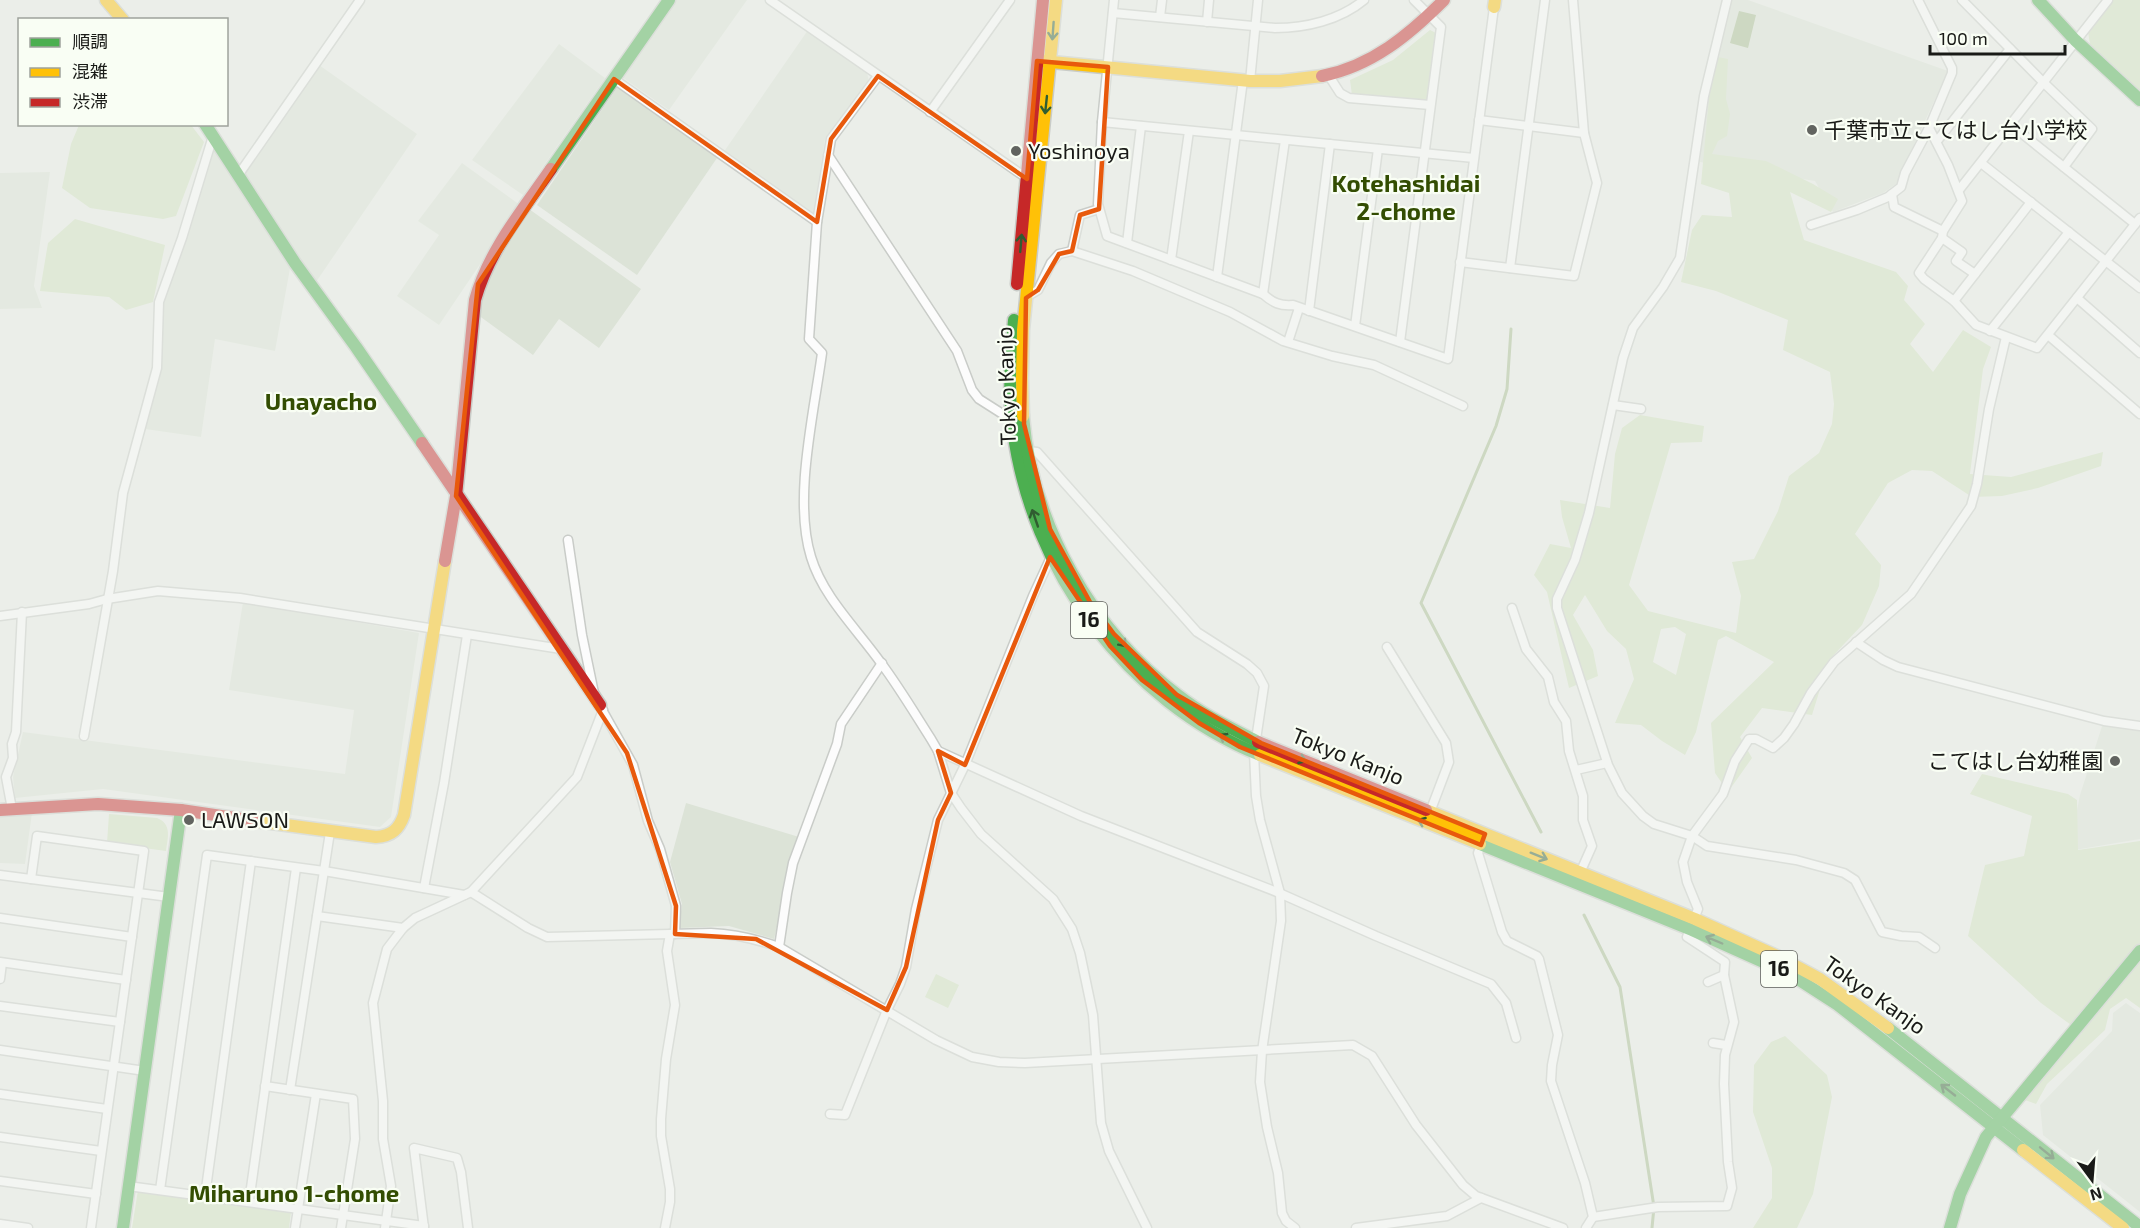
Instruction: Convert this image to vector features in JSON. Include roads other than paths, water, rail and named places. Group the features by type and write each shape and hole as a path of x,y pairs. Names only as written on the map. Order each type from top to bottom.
{"main road":[{"path":"106,0 121,18"},
{"path":"6,809 98,804 181,810 382,838 388,837 401,825 456,496 478,284 486,267 522,212 669,0"},
{"name":"Tokyo Kanjo","path":"1056,0 1021,357 1024,424 1028,451 1050,529 1090,602 1114,634 1147,669 1177,695 1254,746 1430,812 1483,840 1580,873 1693,924 1790,974 1838,1005 2140,1227"},
{"path":"1036,61 1246,81 1280,83 1318,79 1358,67 1376,58 1431,15 1444,0"},
{"path":"2038,0 2075,40 2140,100"},
{"name":"Tokyo Kanjo","path":"1040,2 1010,384 1015,443 1027,495 1051,557 1080,608 1142,681 1199,723 1693,924"},
{"path":"206,126 295,263 356,347 599,705"},
{"path":"123,1228 181,810"},
{"path":"1950,1228 1960,1194 1978,1152 1997,1121 2140,951"},
{"name":"Tokyo Kanjo","path":"1997,1121 2123,1228"}],"street":[{"path":"239,174 360,0"},
{"path":"770,0 1038,186"},
{"path":"930,112 1010,0"},
{"path":"1114,0 1102,122 1099,209 1107,236 1263,294 1271,302 1281,306 1293,305 1448,359 1495,4"},
{"path":"1160,17 1162,0"},
{"path":"1207,22 1209,0"},
{"path":"1218,277 1236,135 1258,0"},
{"path":"1113,13 1297,28 1326,20 1364,0"},
{"path":"1400,342 1441,27 1414,0"},
{"path":"1510,268 1545,0"},
{"path":"1460,262 1574,276 1597,183 1584,133 1573,0"},
{"path":"1727,0 1704,96 1680,258 1671,275 1633,328 1623,358 1589,513 1575,560 1557,599 1557,608 1607,763 1622,793 1643,816 1654,824 1692,836 1707,846 1797,860 1844,873 1855,880 1882,932 1919,937 1935,948"},
{"path":"1811,225 1857,210 1900,188 1905,173 1929,128 1952,68 1918,0"},
{"path":"1962,0 2043,83 2092,129 2064,167"},
{"path":"1959,190 2108,0"},
{"path":"1937,141 2010,49"},
{"path":"878,76 831,139 817,222 809,339 822,353 805,476 804,508 811,558 829,593 882,663 938,751 951,793 981,834 1053,899 1072,929 1080,952 1093,1015 1101,1123 1109,1151 1147,1228"},
{"path":"1329,76 1340,93 1349,98 1430,105"},
{"path":"614,79 817,222"},
{"path":"1479,120 1584,133"},
{"path":"1102,122 1474,158"},
{"path":"1929,128 1937,141 1962,201 1919,273 1954,301 1976,325 2037,348 2137,225 2010,124"},
{"path":"1127,243 1142,126"},
{"path":"1172,260 1189,131"},
{"path":"84,736 113,571 123,493 157,368 159,302 213,136"},
{"path":"1263,294 1285,140"},
{"path":"1309,311 1330,144"},
{"path":"1355,326 1378,149"},
{"path":"828,155 957,351 972,390 979,399 1013,420"},
{"path":"1981,163 2140,288"},
{"path":"1892,194 1894,207 1943,235 1962,252 1956,261 1975,274"},
{"path":"1954,301 2031,202"},
{"path":"1072,251 1080,215 1099,209"},
{"path":"1990,331 2069,232"},
{"path":"1026,298 1038,290 1051,263 1059,254 1072,251 1144,275 1230,312 1288,342 1332,356 1374,364 1463,406"},
{"path":"2077,298 2140,353"},
{"path":"1288,342 1299,308"},
{"path":"2048,335 2140,414"},
{"path":"1593,1216 1654,1207 1727,1206 1732,1188 1728,1162 1724,1084 1726,1045 1734,1022 1724,975 1725,962 1687,937 1698,909 1683,865 1692,836 1723,794 1735,761 1749,739 1756,739 1773,748 1784,738 1811,693 1834,662 1911,594 1971,506 1977,484 1989,409 2006,337"},
{"path":"1613,405 1641,409"},
{"path":"1028,451 1037,452 1197,632 1247,663 1257,673 1264,687 1254,746 1256,796 1258,812 1280,893 1280,937 1262,1051 1261,1097 1278,1173 1282,1213 1286,1221 1296,1228"},
{"path":"568,540 582,635 599,705 633,765 648,821 660,849 676,906 673,934 667,951 675,1005 666,1059 661,1119 661,1136 670,1195 665,1228"},
{"path":"830,1114 845,1115 887,1010 900,984 906,967 916,909 938,820 965,765 1032,596 1051,557"},
{"path":"0,616 89,604 158,591 240,598 561,649"},
{"path":"1512,608 1526,650 1548,677 1554,702 1566,721 1569,751 1583,796 1583,820 1592,846 1580,873"},
{"path":"6,809 6,777 13,758 12,744 16,732 22,612"},
{"path":"424,888 444,783 466,635"},
{"path":"1856,642 1898,667 2080,715 2140,726"},
{"path":"1387,647 1446,743 1449,762 1430,812"},
{"path":"779,947 794,863 837,744 841,724 882,663"},
{"path":"385,1225 391,1186 383,1139 373,1003 387,949 414,918 467,893 577,777 599,705"},
{"path":"938,751 1081,816 1280,893 1491,984 1506,1003 1516,1038"},
{"path":"1576,770 1607,763"},
{"path":"290,1089 330,832"},
{"path":"31,879 37,836 144,851 91,1228"},
{"path":"1483,840 1478,853 1502,932 1507,941 1539,959 1558,1035 1552,1065 1552,1089 1585,1183 1593,1216 1586,1228"},
{"path":"160,1190 207,855 467,893 547,937 734,934 756,939 779,947 936,1040 972,1057 999,1062 1025,1063 1353,1045 1365,1050 1380,1066 1416,1125 1463,1185 1476,1196 1563,1228"},
{"path":"205,1196 251,861"},
{"path":"249,1202 296,868"},
{"path":"0,875 169,897"},
{"path":"316,916 403,928"},
{"path":"0,918 132,937"},
{"path":"0,979 1,962 126,980"},
{"path":"1708,982 1724,975"},
{"path":"0,1006 120,1022"},
{"path":"1713,1042 1726,1045"},
{"path":"0,1050 145,1071"},
{"path":"265,1086 353,1099 355,1140 341,1228"},
{"path":"0,1094 107,1109"},
{"path":"295,1228 316,1094"},
{"path":"0,1137 101,1151"},
{"path":"128,1186 298,1208 385,1225 424,1227 414,1149 457,1158 468,1228"},
{"path":"0,1181 96,1194"},
{"path":"1356,1228 1448,1216 1481,1198"},
{"path":"0,1224 28,1228"}],"waterway":[{"path":"1511,329 1507,389 1496,426 1421,603 1541,832"},
{"path":"1584,915 1620,987 1654,1207 1652,1228"}],"place":[{"name":"千葉市立こてはし台小学校","path":"1812,130"},
{"name":"Yoshinoya","path":"1016,151"},
{"name":"こてはし台幼稚園","path":"2115,761"},
{"name":"LAWSON","path":"189,820"}],"district":[{"name":"Kotehashidai 2-chome","path":"1406,198"},
{"name":"Unayacho","path":"321,402"},
{"name":"Miharuno 1-chome","path":"294,1194"}]}
